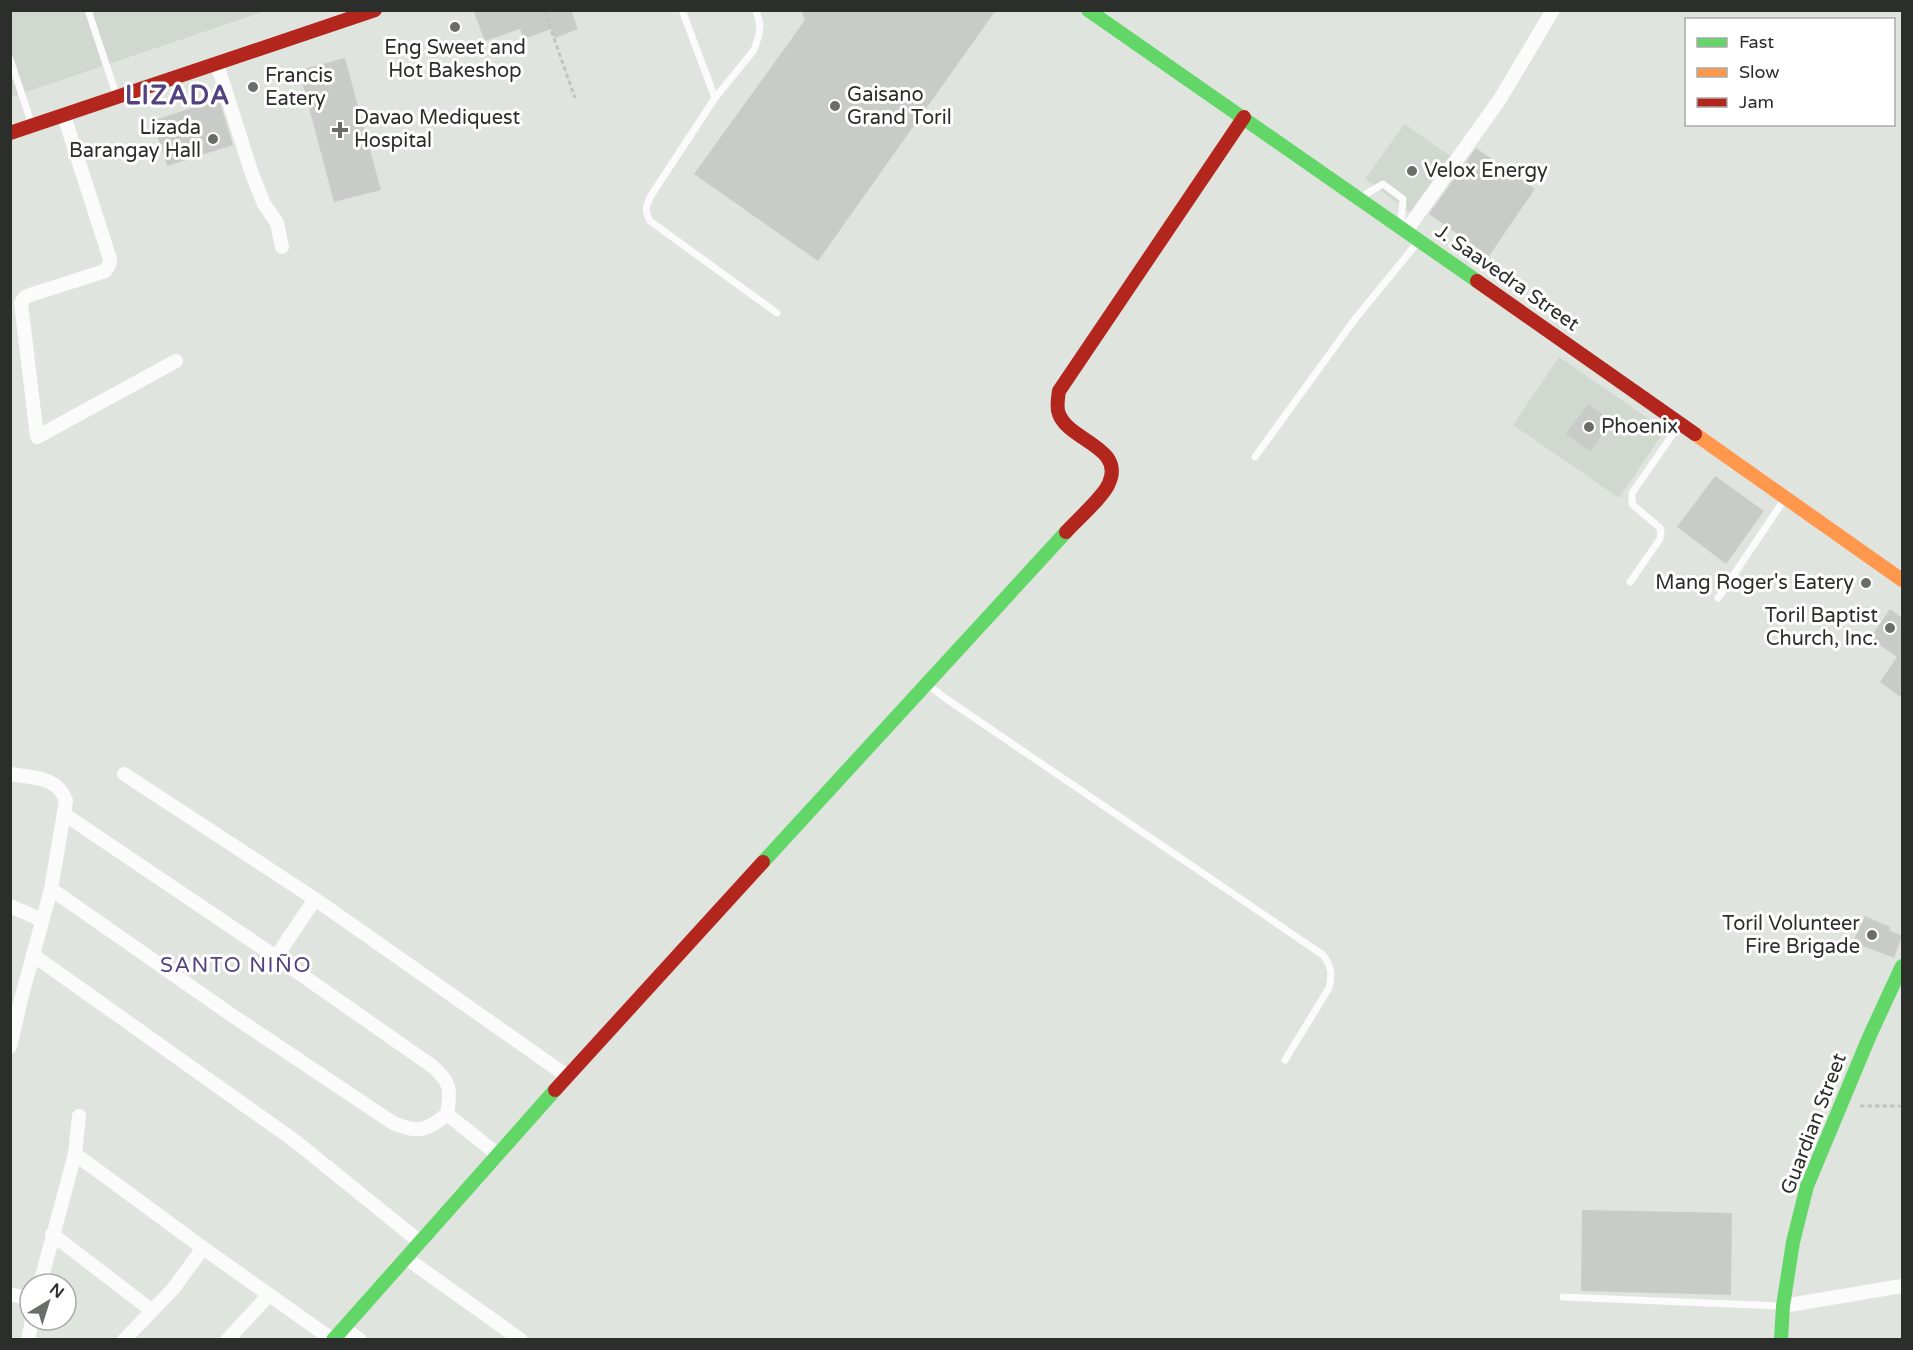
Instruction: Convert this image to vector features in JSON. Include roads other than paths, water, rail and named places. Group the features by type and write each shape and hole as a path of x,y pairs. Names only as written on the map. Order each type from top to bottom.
{"main road":[{"path":"10,133 217,64 331,21 375,10"},
{"name":"J. Saavedra Street","path":"1088,10 1404,229 1902,580"},
{"path":"333,1340 567,1076 1109,485 1113,475 1113,465 1107,455 1068,426 1059,415 1057,403 1059,391 1244,117"},
{"name":"Guardian Street","path":"1781,1340 1783,1306 1793,1242 1807,1186 1870,1035 1902,966"}],"street":[{"path":"1404,229 1500,99 1553,10"},
{"path":"217,64 252,174 264,204 277,223 282,247"},
{"path":"64,116 110,259 105,271 30,295 25,297 21,303 37,437 176,361"},
{"path":"10,774 52,782 57,785 66,801 51,889 10,1047"},
{"path":"124,774 315,899 567,1076"},
{"path":"51,889 233,1016 393,1123 413,1131 433,1126 447,1114 450,1094 445,1077 276,957 64,814"},
{"path":"276,957 315,899"},
{"path":"10,906 42,920"},
{"path":"33,955 295,1141 420,1242"},
{"path":"447,1114 497,1154"},
{"path":"43,1272 75,1154 80,1116"},
{"path":"75,1154 333,1340"},
{"path":"52,1234 151,1310"},
{"path":"124,1340 173,1289 203,1248"},
{"path":"406,1258 521,1340"},
{"path":"1783,1306 1902,1286"},
{"path":"227,1340 269,1295"},
{"path":"343,1328 360,1340"}],"lane":[{"path":"88,10 117,97"},
{"path":"682,10 715,98"},
{"path":"756,10 760,24 754,50 715,98 652,194 645,206 645,213 650,221 777,313"},
{"path":"10,59 32,126"},
{"path":"1359,198 1383,184 1403,199 1404,229"},
{"path":"1255,458 1355,319 1419,240"},
{"path":"1630,582 1660,539 1661,533 1660,528 1632,504 1630,498 1680,424"},
{"path":"1718,598 1785,498"},
{"path":"926,683 1323,955 1331,966 1329,988 1285,1060"},
{"path":"1563,1297 1783,1306"}],"place":[{"name":"Eng Sweet and Hot Bakeshop","path":"455,27"},
{"name":"Francis Eatery","path":"253,87"},
{"name":"Gaisano Grand Toril","path":"835,106"},
{"name":"Davao Mediquest Hospital","path":"340,130"},
{"name":"Lizada Barangay Hall","path":"213,139"},
{"name":"Velox Energy","path":"1412,171"},
{"name":"Phoenix","path":"1589,427"},
{"name":"Mang Roger's Eatery","path":"1866,583"},
{"name":"Toril Baptist Church, Inc.","path":"1890,628"},
{"name":"Toril Volunteer Fire Brigade","path":"1872,935"}],"district":[{"name":"LIZADA","path":"178,95"},
{"name":"SANTO NIÑO","path":"236,965"}]}
